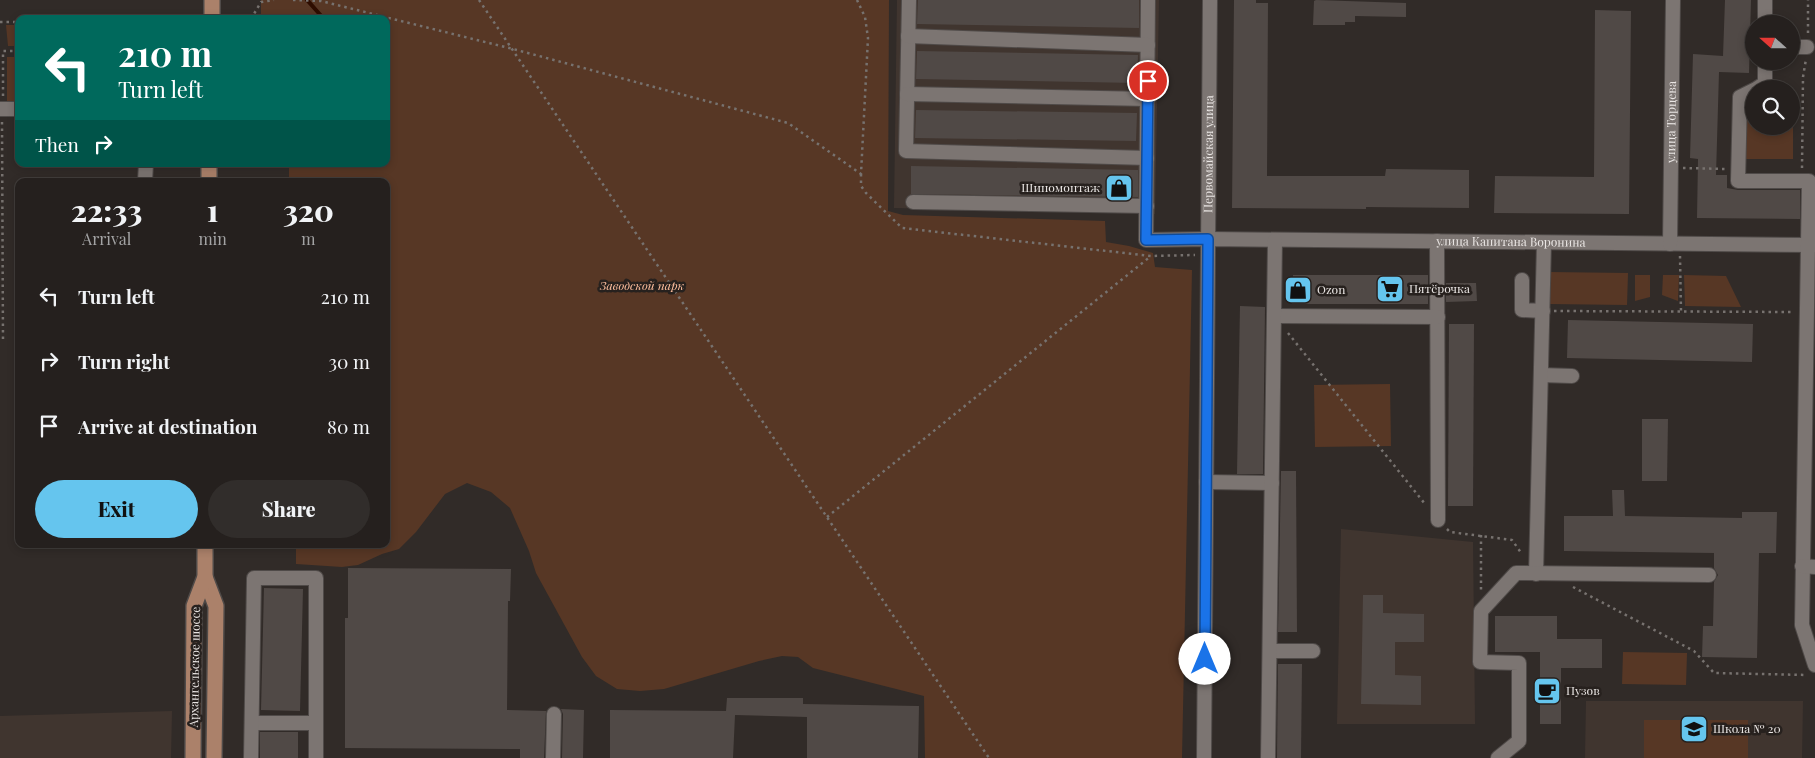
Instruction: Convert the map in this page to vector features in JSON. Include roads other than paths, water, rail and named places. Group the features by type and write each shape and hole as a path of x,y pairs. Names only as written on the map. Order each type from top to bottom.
{"main road":[{"path":"212,0 212,15"},
{"name":"Архангельское шоссе","path":"193,758 194,606 205,577 205,548"},
{"name":"Архангельское шоссе","path":"205,577 216,606 214,758"}],"street":[{"path":"909,0 906,151 1147,158"},
{"path":"913,202 1147,206 1148,0"},
{"name":"Первомайская улица","path":"1204,758 1210,0"},
{"name":"улица Торцева","path":"1670,244 1673,0"},
{"path":"1765,0 1765,15"},
{"path":"908,36 1148,45"},
{"path":"1800,47 1808,47"},
{"path":"907,94 1148,100"},
{"path":"1745,94 1740,97 1738,181 1809,182 1811,245 1807,312 1809,566 1802,625 1815,665"},
{"path":"2,109 15,109"},
{"name":"улица Капитана Воронина","path":"1147,206 1146,240 1811,245"},
{"path":"1268,758 1275,240"},
{"path":"1438,241 1438,520"},
{"path":"1536,574 1544,243"},
{"path":"1522,280 1522,310 1543,311"},
{"path":"1274,316 1438,316"},
{"path":"1541,375 1572,376"},
{"path":"1206,482 1272,483"},
{"path":"1498,758 1519,741 1519,663 1480,662 1481,611 1516,573 1709,575"},
{"path":"251,758 254,578 316,578 316,758"},
{"path":"1270,651 1313,651"},
{"path":"553,758 554,714"},
{"path":"252,723 316,723"}],"waterway":[{"path":"307,0 320,15"}],"place":[{"name":"Шиномонтаж","path":"1119,188"},
{"name":"Пятёрочка","path":"1390,289"},
{"name":"Ozon","path":"1298,290"},
{"name":"Пузов","path":"1547,691"},
{"name":"Школа № 20","path":"1694,729"}],"park label":[{"name":"Заводской парк","path":"642,286"}]}
